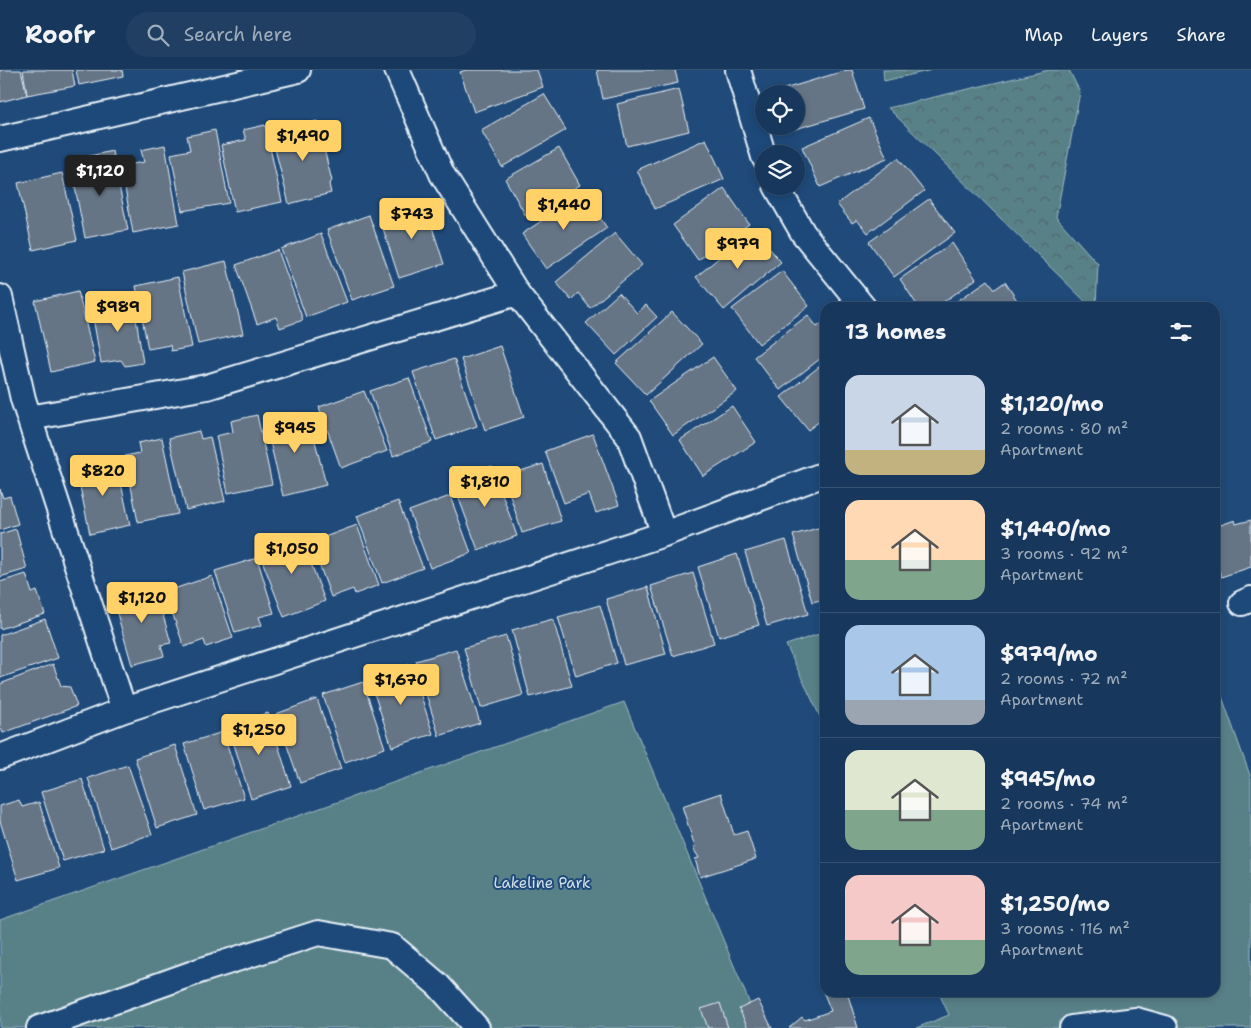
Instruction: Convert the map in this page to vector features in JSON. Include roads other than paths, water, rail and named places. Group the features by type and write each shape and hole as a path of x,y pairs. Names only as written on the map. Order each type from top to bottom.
{"street":[{"path":"0,139 298,70"},
{"path":"397,70 442,174 517,293 629,437 664,534"},
{"path":"738,70 760,145"},
{"path":"781,195 803,233 859,302"},
{"path":"30,418 207,388 517,293"},
{"path":"0,297 23,399 124,710"},
{"path":"0,757 124,710 664,534 820,476"},
{"path":"39,1028 202,970 318,933 392,946 438,985 477,1028"},
{"path":"1072,1028 1136,1020 1165,1028"}],"park label":[{"name":"Lakeline Park","path":"542,883"}]}
